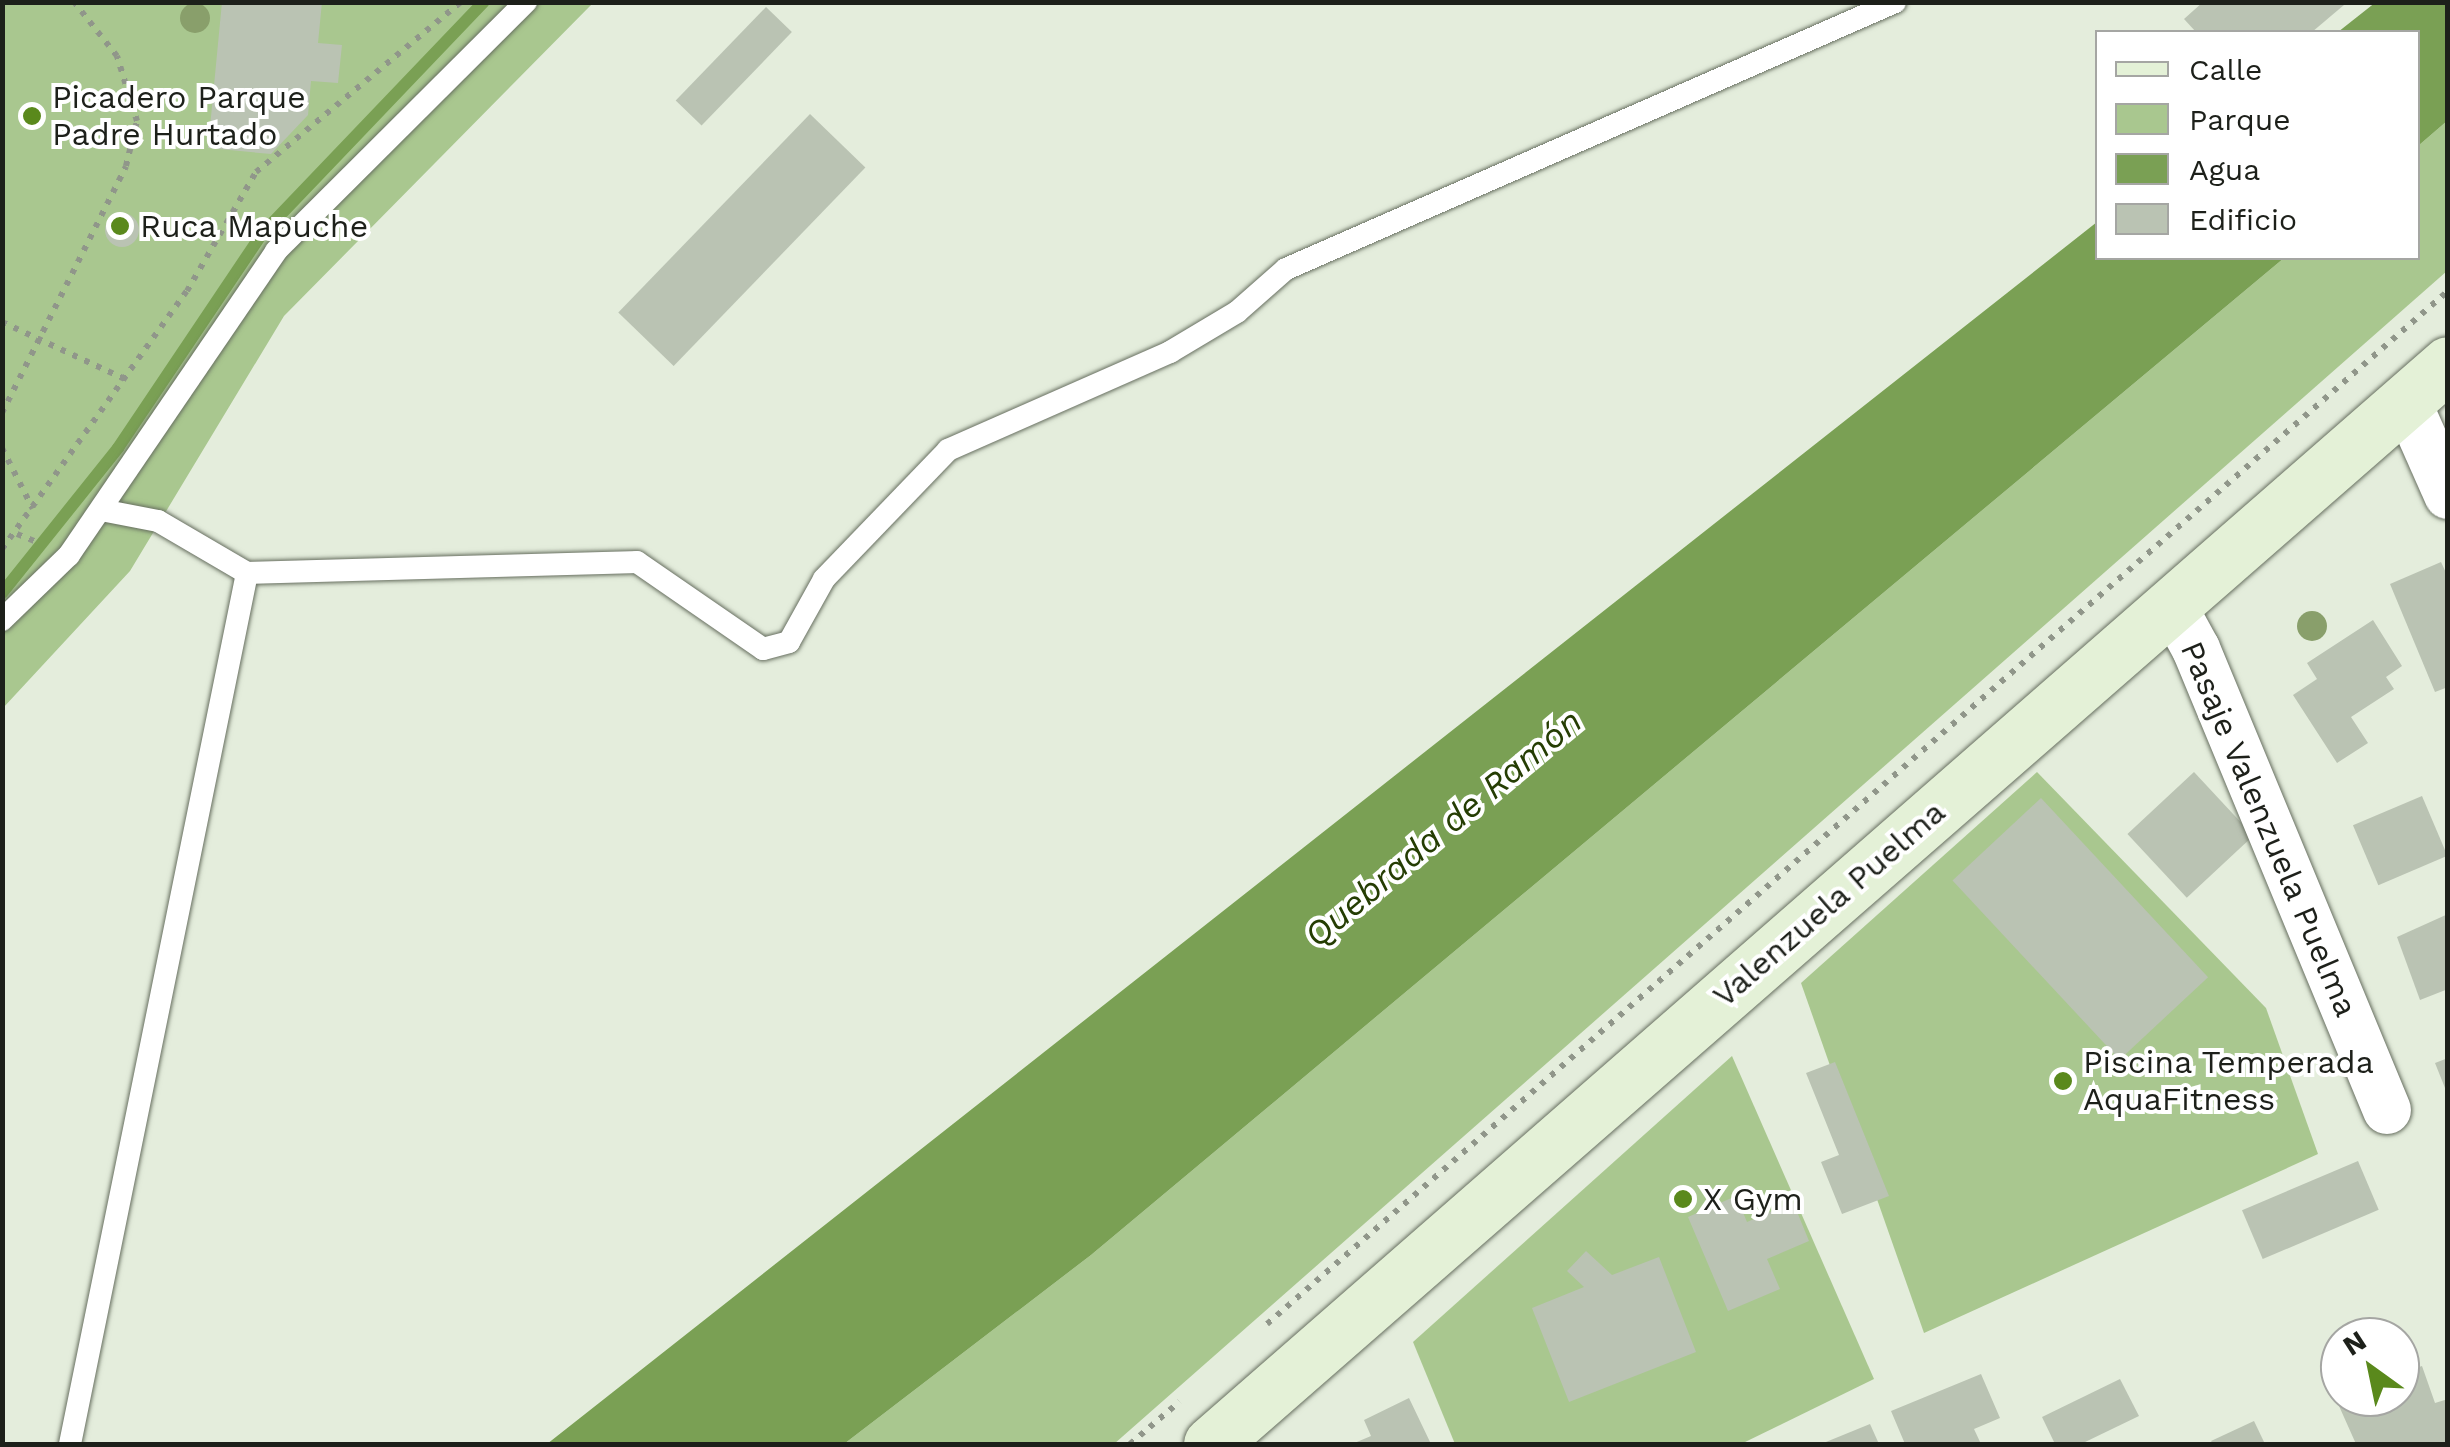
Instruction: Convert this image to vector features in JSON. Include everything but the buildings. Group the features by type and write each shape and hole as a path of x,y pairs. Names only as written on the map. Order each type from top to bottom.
{"main road":[{"name":"Valenzuela Puelma","path":"1239,1434 2448,364"}],"street":[{"path":"2406,400 2448,494"},
{"name":"Pasaje Valenzuela Puelma","path":"2172,605 2196,648 2387,1110"}],"lane":[{"path":"2,620 69,555 276,251 526,2"},
{"path":"101,510 158,522 247,572 637,562 763,648 788,642 824,579 948,450 1170,352 1237,312 1286,268 1894,2"},
{"path":"70,1444 247,572"}],"path":[{"path":"2,413 36,338 126,166 138,120 117,56 74,2"},
{"path":"2,549 21,535 34,510 187,291 256,172 460,2"},
{"path":"1265,1326 2448,290"},
{"path":"2,322 125,380"},
{"path":"2,448 34,510"},
{"path":"1130,1444 1190,1392"}],"green space":[{"path":"3,3 593,3 284,316 130,571 3,708"},
{"path":"2447,121 2447,271 1114,1444 844,1444 1091,1255 2282,260 2420,260 2420,144"},
{"name":"Piscina Temperada AquaFitness","path":"2037,772 2266,1008 2318,1154 1924,1333 1801,983"},
{"name":"X Gym","path":"1732,1056 1874,1379 1741,1444 1455,1444 1413,1342"}],"water":[{"path":"2376,2 2447,3 2447,121 2420,144 2420,30 2341,30"},
{"name":"Quebrada de Ramón","path":"2095,224 2095,260 2282,260 1091,1255 844,1444 547,1444"}],"waterway":[{"path":"2,593 118,448 262,234 484,2"}],"place":[{"name":"Picadero Parque Padre Hurtado","path":"32,116"},
{"name":"Ruca Mapuche","path":"120,226"},
{"name":"Piscina Temperada AquaFitness","path":"2063,1081"},
{"name":"X Gym","path":"1683,1199"}]}
